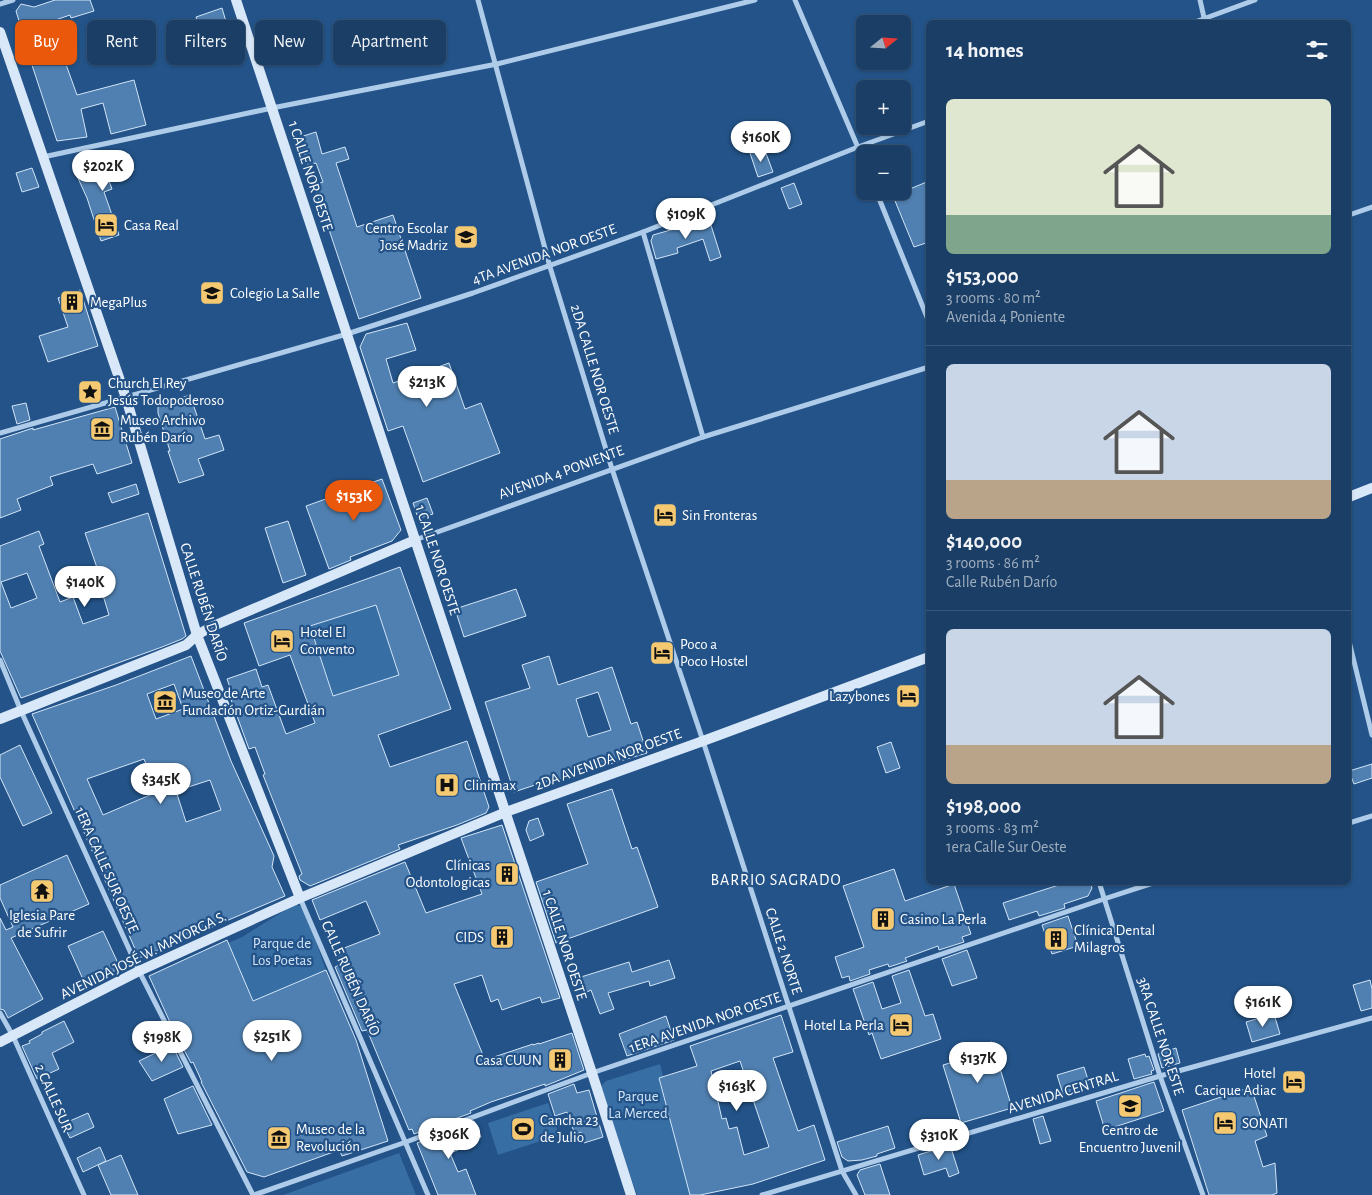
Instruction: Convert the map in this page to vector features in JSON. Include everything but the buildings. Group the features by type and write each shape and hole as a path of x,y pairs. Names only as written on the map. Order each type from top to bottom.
{"street":[{"path":"0,4 13,0"},
{"name":"1 CALLE NOR OESTE","path":"236,0 506,812 631,1195"},
{"name":"2DA CALLE NOR OESTE","path":"478,0 497,64 550,267 612,469 703,741"},
{"path":"43,157 272,108 497,64 755,0"},
{"path":"795,0 857,145"},
{"path":"1200,0 1205,20"},
{"path":"1207,20 1255,0"},
{"name":"CALLE RUBÉN DARÍO","path":"0,32 126,398 197,635 300,898 428,1195"},
{"name":"4TA AVENIDA NOR OESTE","path":"863,145 926,122"},
{"name":"4TA AVENIDA NOR OESTE","path":"0,433 347,334 550,267 856,148"},
{"path":"880,200 926,315"},
{"path":"1351,214 1372,207"},
{"path":"643,232 703,437"},
{"name":"AVENIDA 4 PONIENTE","path":"0,719 186,645 197,635 211,627 416,540 703,437 926,368"},
{"path":"1351,496 1372,488"},
{"path":"1351,648 1372,735"},
{"name":"2DA AVENIDA NOR OESTE","path":"300,898 506,812 926,658"},
{"name":"1ERA CALLE SUR OESTE","path":"0,660 21,711 139,971 253,1195"},
{"name":"CALLE 2 NORTE","path":"703,741 842,1170 856,1195"},
{"path":"1351,822 1372,816"},
{"name":"3RA CALLE NOR ESTE","path":"1100,885 1160,1076 1203,1195"},
{"name":"1ERA AVENIDA NOR OESTE","path":"253,1195 406,1142 592,1074 1147,885"},
{"name":"AVENIDA JOSÉ W. MAYORGA S.","path":"0,1042 139,971 300,898"},
{"name":"2 CALLE SUR","path":"0,1013 13,1036 84,1195"},
{"name":"AVENIDA CENTRAL","path":"762,1195 1160,1076 1372,1018"}],"green space":[{"path":"376,605 399,675 333,696 310,626"},
{"name":"Parque de Los Poetas","path":"295,904 305,908 326,971 253,1001 228,943 242,937"},
{"name":"Parque La Merced","path":"660,1064 693,1195 637,1195 601,1094 600,1087 606,1081"},
{"name":"Cancha 23 de Julio","path":"548,1103 559,1135 498,1155 488,1123"},
{"path":"399,1153 416,1195 283,1195"}],"place":[{"name":"Casa Real","path":"106,225"},
{"name":"Centro Escolar José Madriz","path":"466,237"},
{"name":"Colegio La Salle","path":"212,293"},
{"name":"MegaPlus","path":"72,302"},
{"name":"Church El Rey Jesús Todopoderoso","path":"90,392"},
{"name":"Museo Archivo Rubén Darío","path":"102,429"},
{"name":"Sin Fronteras","path":"665,515"},
{"name":"Hotel El Convento","path":"282,641"},
{"name":"Poco a Poco Hostel","path":"662,653"},
{"name":"Lazybones","path":"908,696"},
{"name":"Museo de Arte Fundación Ortiz-Gurdián","path":"165,702"},
{"name":"Clinimax","path":"447,785"},
{"name":"Clínicas Odontologicas","path":"507,874"},
{"name":"Iglesia Pare de Sufrir","path":"42,891"},
{"name":"Casino La Perla","path":"883,919"},
{"name":"CIDS","path":"502,937"},
{"name":"Clínica Dental Milagros","path":"1056,939"},
{"name":"Hotel La Perla","path":"901,1025"},
{"name":"Casa CUUN","path":"560,1060"},
{"name":"Hotel Cacique Adiac","path":"1294,1082"},
{"name":"Centro de Encuentro Juvenil","path":"1130,1106"},
{"name":"SONATI","path":"1225,1123"},
{"name":"Cancha 23 de Julio","path":"523,1129"},
{"name":"Museo de la Revolución","path":"279,1138"}],"district":[{"name":"BARRIO SAGRADO","path":"776,879"}]}
